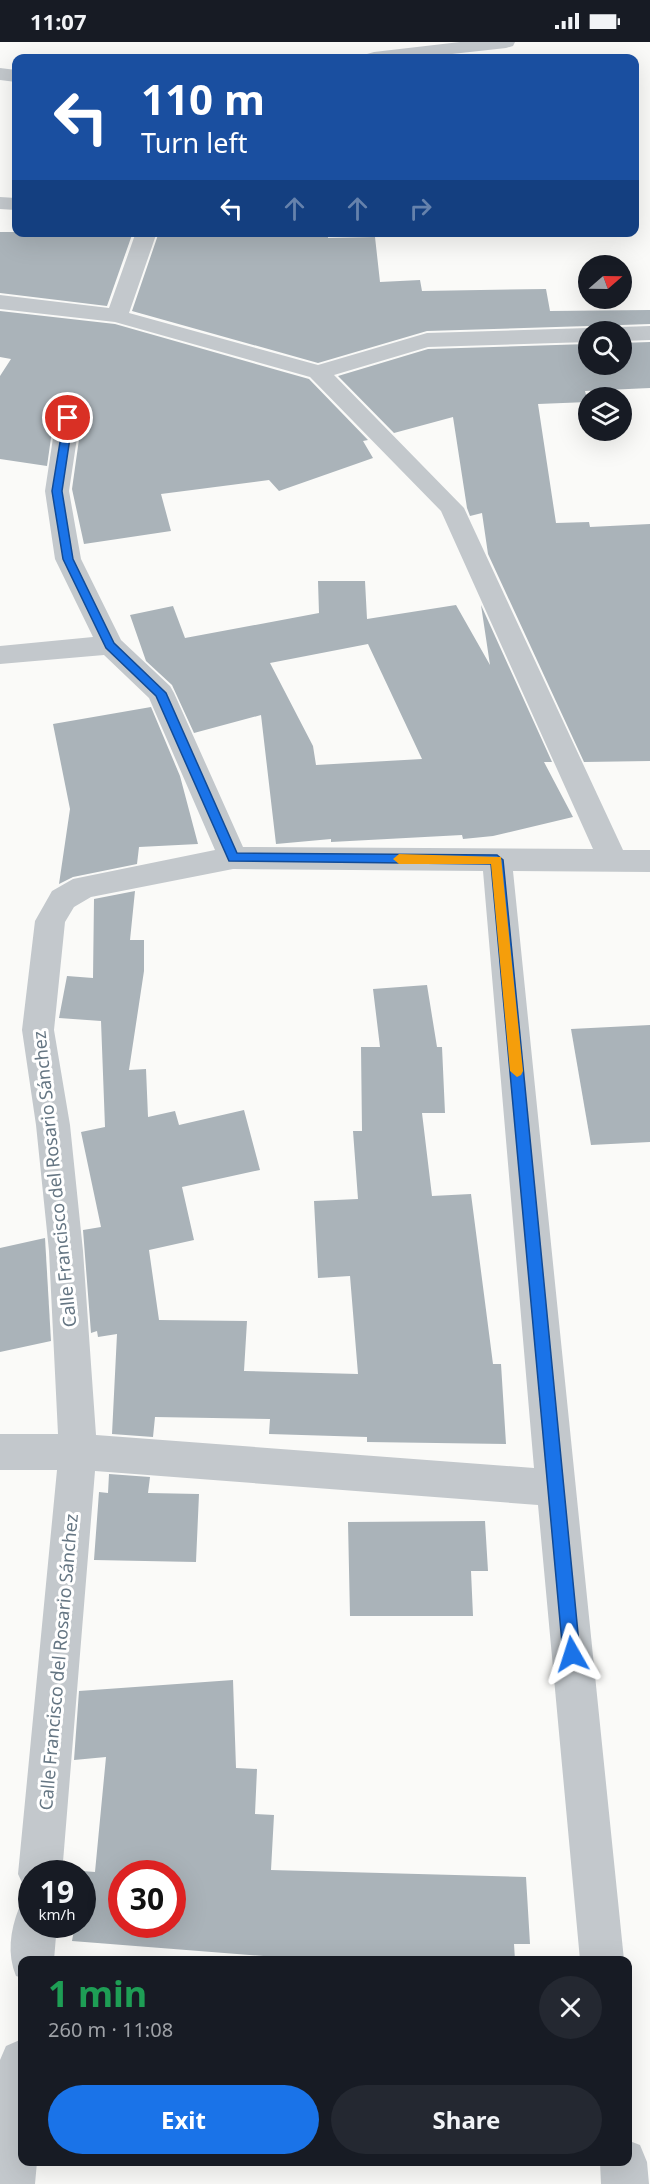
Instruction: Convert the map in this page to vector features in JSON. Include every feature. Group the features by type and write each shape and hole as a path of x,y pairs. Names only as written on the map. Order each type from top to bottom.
{"street":[{"path":"407,54 506,42"},
{"path":"117,316 145,237"},
{"path":"0,302 117,316 318,372 452,508 614,862"},
{"path":"632,334 650,333"},
{"path":"318,372 427,340 578,335"},
{"path":"68,418 57,491 68,559 110,645 160,693 233,858"},
{"path":"0,655 110,645"},
{"name":"Calle Francisco del Rosario Sánchez","path":"41,1860 78,1452 66,1251 53,1125 38,1030 50,921 63,899 84,887 233,858 650,861"},
{"path":"497,860 555,1488 602,1956"},
{"path":"0,1452 78,1452 555,1488"},
{"path":"32,1956 34,1938"},
{"path":"11,2184 18,2106"},
{"path":"623,2166 625,2184"}],"building":[{"path":"0,232 12,232 12,237 131,237 107,306 0,293"},
{"path":"157,237 375,237 380,282 420,280 422,291 546,289 550,311 650,310 650,324 632,325 632,321 578,321 578,326 427,331 318,363 132,311"},
{"path":"0,311 115,324 309,379 368,440 363,441 373,458 279,491 269,480 161,494 171,531 84,544 72,489 82,418 78,412 67,409 59,411 54,417 47,466 0,459 0,376 11,359 0,357"},
{"path":"650,342 650,388 578,387 578,402 538,404 556,523 589,522 590,527 650,524 650,761 584,762 488,554 482,513 470,516 453,417 394,433 338,376 428,349 578,344 578,375 632,375 632,343"},
{"path":"318,581 365,581 367,619 456,605 490,665 481,605 552,762 544,762 573,817 493,836 463,839 462,835 331,842 331,839 276,844 261,715 194,733 172,685 146,661 130,615 173,606 185,638 319,613","holes":["368,644 422,759 316,765 313,746 270,663"]},
{"path":"151,707 180,776 198,844 139,847 137,864 73,877 59,884 70,809 53,724"},
{"path":"135,891 130,940 144,940 144,971 129,1070 146,1069 148,1117 175,1111 179,1125 244,1110 260,1170 182,1187 194,1240 149,1250 159,1320 247,1321 244,1371 358,1374 350,1276 318,1278 314,1201 358,1199 353,1131 362,1131 361,1047 380,1047 373,989 427,985 437,1047 442,1047 445,1113 422,1113 432,1196 471,1194 493,1364 501,1364 506,1444 367,1442 367,1437 269,1434 270,1419 155,1417 153,1437 112,1434 117,1334 98,1337 97,1331 91,1333 83,1230 101,1227 81,1132 105,1127 101,1021 59,1018 67,976 93,978 94,899"},
{"path":"650,1025 650,1142 591,1145 571,1029"},
{"path":"45,1238 51,1341 0,1352 0,1248"},
{"path":"109,1474 150,1477 148,1493 199,1494 196,1562 94,1560 99,1492 108,1493"},
{"path":"485,1521 488,1571 471,1571 473,1616 350,1616 348,1522"},
{"path":"233,1680 236,1768 257,1769 255,1814 274,1815 271,1870 526,1877 530,1944 514,1944 515,1956 263,1956 72,1941 73,1938 96,1938 96,1862 106,1757 74,1760 79,1691"}],"slow traffic":[{"path":"399,859 497,860 517,1071"}],"route":[{"path":"68,418 57,491 68,559 110,645 160,693 233,858 497,860 572,1654"}]}
